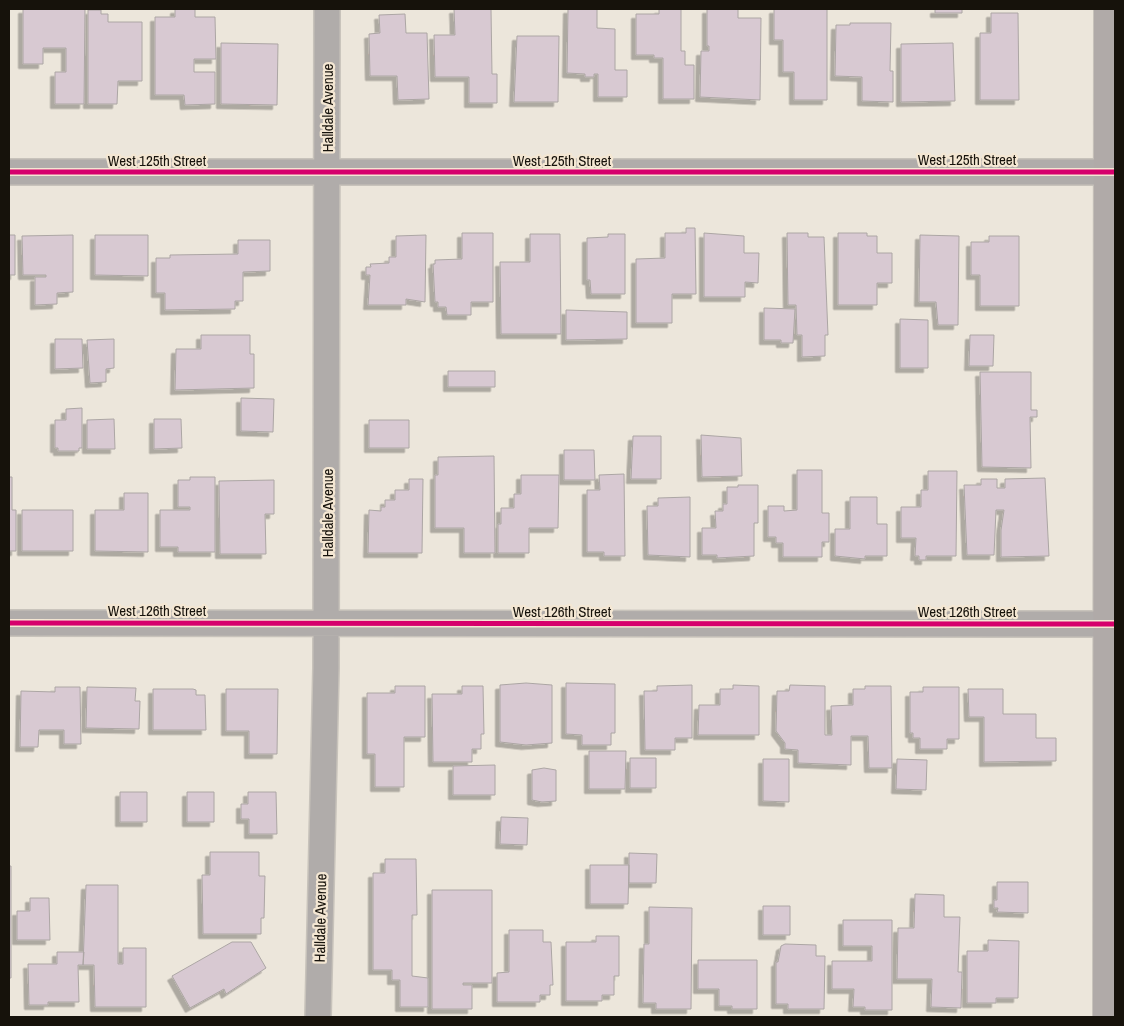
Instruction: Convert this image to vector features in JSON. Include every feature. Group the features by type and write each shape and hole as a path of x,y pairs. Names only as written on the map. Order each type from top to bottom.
{"main road":[{"path":"1107,1017 1111,624 1112,172 1108,9"}],"street":[{"name":"Halldale Avenue","path":"318,1017 326,623 327,9"},
{"name":"West 125th Street","path":"9,172 1112,172"},
{"name":"West 126th Street","path":"9,623 1111,624"}],"building":[{"path":"23,9 85,9 84,104 55,104 55,72 66,72 66,48 43,48 43,64 23,64"},
{"path":"175,9 195,9 195,17 215,17 216,59 194,59 194,72 215,72 215,104 185,105 184,95 155,95 155,17 175,17"},
{"path":"454,9 491,9 492,74 497,74 497,103 469,103 469,77 435,77 434,35 455,35"},
{"path":"568,9 597,9 597,28 615,29 615,70 627,70 627,97 598,97 598,74 594,74 594,77 585,77 585,74 567,73"},
{"path":"659,9 681,9 681,51 685,51 685,65 694,65 694,99 663,99 663,58 654,58 654,55 636,55 636,14 659,14"},
{"path":"707,9 738,9 738,18 761,18 760,100 700,97 701,51 709,51 709,46 707,46"},
{"path":"774,9 827,9 827,100 794,100 794,72 783,72 783,40 774,40"},
{"path":"935,9 962,9 962,13 935,13"},
{"path":"88,10 101,10 101,14 108,14 108,22 142,22 142,81 118,81 117,104 88,104"},
{"path":"991,13 1018,13 1019,100 980,100 980,33 991,33"},
{"path":"405,14 406,33 427,33 429,99 398,100 397,76 370,76 369,34 380,33 379,15"},
{"path":"850,23 891,23 890,71 893,71 893,102 862,101 862,77 835,76 836,25 850,25"},
{"path":"517,36 559,36 558,102 514,102"},
{"path":"221,43 278,44 277,105 221,104"},
{"path":"953,43 955,101 901,102 901,44"},
{"path":"686,228 695,228 696,294 672,294 672,323 636,323 636,259 665,258 665,233 686,233"},
{"path":"462,233 493,233 493,302 471,302 471,315 447,315 446,307 438,307 438,302 435,302 433,264 435,264 435,260 462,259"},
{"path":"704,233 744,236 744,253 759,253 758,283 745,282 745,297 704,297"},
{"path":"787,233 808,233 808,237 824,237 828,335 825,335 825,356 802,357 802,335 797,335 796,305 788,305"},
{"path":"838,233 867,233 867,236 877,236 877,253 892,253 892,283 877,283 877,305 838,305"},
{"path":"530,234 560,234 561,334 501,334 500,262 530,262"},
{"path":"608,234 625,234 625,294 591,294 590,280 587,280 587,238 608,237"},
{"path":"9,235 15,235 15,275 9,275"},
{"path":"73,235 73,292 57,293 57,304 35,305 35,277 46,277 46,275 23,275 22,236"},
{"path":"95,235 148,235 148,276 95,275"},
{"path":"426,235 425,302 406,299 406,305 368,305 370,275 366,275 366,267 371,267 370,264 389,263 389,257 396,257 396,236"},
{"path":"920,235 959,236 958,325 938,325 936,302 919,302"},
{"path":"989,236 1019,236 1019,306 980,306 980,275 971,275 971,242 989,242"},
{"path":"238,240 270,240 270,271 243,272 243,301 235,301 235,309 165,310 165,293 156,293 156,258 170,258 170,255 238,254"},
{"path":"764,308 795,309 793,343 781,343 781,340 764,340"},
{"path":"566,310 627,312 627,339 566,340"},
{"path":"900,319 928,320 928,368 900,368"},
{"path":"201,335 250,335 250,354 254,354 254,388 175,390 176,349 201,349"},
{"path":"970,335 994,335 993,366 969,366"},
{"path":"55,339 82,339 83,368 55,369"},
{"path":"114,339 114,368 106,369 106,382 90,383 87,340"},
{"path":"448,371 495,371 495,387 448,387"},
{"path":"980,372 1031,372 1031,410 1037,410 1037,417 1030,417 1031,468 982,467"},
{"path":"241,398 274,399 273,432 241,431"},
{"path":"82,408 82,448 79,448 79,451 58,451 58,448 55,448 55,420 66,420 66,409"},
{"path":"114,419 115,449 87,449 87,420"},
{"path":"154,419 181,419 182,448 154,449"},
{"path":"369,420 409,420 409,448 369,448"},
{"path":"701,435 741,438 742,476 702,477"},
{"path":"633,436 661,436 661,479 631,479"},
{"path":"564,450 594,450 595,480 564,480"},
{"path":"494,456 495,553 464,553 464,528 435,528 435,475 438,475 438,457"},
{"path":"797,470 822,470 822,513 829,513 829,542 822,542 822,557 783,557 783,543 776,543 776,537 768,537 768,506 784,506 784,511 797,510"},
{"path":"928,471 957,471 956,556 926,556 926,560 919,560 919,556 915,556 916,538 901,538 901,507 921,507 921,490 928,490"},
{"path":"624,474 625,556 604,556 604,552 587,552 587,490 600,490 599,475"},
{"path":"521,475 559,475 558,528 529,528 529,553 498,553 498,524 501,524 501,508 514,508 514,494 521,494"},
{"path":"9,477 12,477 12,510 16,510 16,551 9,551"},
{"path":"190,477 215,477 215,552 178,552 178,547 160,547 160,510 190,510 190,507 178,507 178,480 190,480"},
{"path":"1045,478 1049,556 1001,557 1001,530 1004,510 996,510 994,555 967,555 964,485 981,485 981,479 997,479 997,488 1005,488 1005,479"},
{"path":"409,479 423,479 422,553 368,553 369,510 381,511 381,507 385,507 385,500 395,500 395,490 409,490"},
{"path":"274,480 274,514 265,514 266,554 220,554 219,481"},
{"path":"738,485 758,485 758,523 754,523 754,556 717,558 717,555 702,555 702,528 716,528 715,511 723,511 723,504 727,504 727,487 738,487"},
{"path":"124,493 148,493 148,552 95,551 95,510 124,510"},
{"path":"690,497 690,557 648,555 647,506 658,506 658,498"},
{"path":"850,497 877,497 877,524 887,524 887,556 865,556 865,559 835,556 835,529 850,529"},
{"path":"22,510 73,510 73,551 22,551"},
{"path":"526,683 552,685 552,743 526,745 500,742 500,685"},
{"path":"566,683 615,684 615,733 611,733 611,745 582,745 582,735 566,734"},
{"path":"692,685 692,738 675,738 675,750 645,750 644,691 657,691 657,686"},
{"path":"733,685 759,686 759,735 698,735 699,705 720,705 720,689 733,689"},
{"path":"790,685 825,686 825,735 832,735 831,706 853,705 853,689 865,689 865,686 891,686 892,768 869,768 868,736 851,736 851,765 798,763 798,750 785,749 785,743 776,731 777,691 789,691"},
{"path":"395,686 425,686 425,737 404,737 404,787 375,787 375,754 367,754 367,693 395,693"},
{"path":"462,686 483,686 484,734 481,734 481,749 472,749 472,762 433,762 432,694 462,694"},
{"path":"55,687 80,687 81,744 64,744 64,730 39,730 38,747 20,747 21,691 55,692"},
{"path":"87,687 136,688 135,701 140,701 139,729 86,728"},
{"path":"923,687 959,687 959,739 947,739 947,749 920,749 920,738 913,738 913,733 910,733 910,692 923,692"},
{"path":"153,689 193,689 196,690 196,695 205,695 206,730 153,730"},
{"path":"226,689 278,689 277,754 249,754 249,731 226,731"},
{"path":"968,689 1003,689 1003,714 1036,714 1036,738 1056,738 1056,761 984,762 984,717 969,717"},
{"path":"589,751 626,751 625,789 589,789"},
{"path":"630,758 656,758 656,788 630,788"},
{"path":"763,759 789,759 789,802 763,801"},
{"path":"897,759 927,760 926,790 896,789"},
{"path":"495,765 495,795 453,795 453,766"},
{"path":"544,768 556,770 556,801 542,802 532,800 532,770"},
{"path":"120,792 147,792 147,822 120,822"},
{"path":"187,792 214,792 214,822 187,822"},
{"path":"248,792 276,792 277,834 249,834 249,819 241,819 241,804 248,804"},
{"path":"501,817 528,818 527,845 500,844"},
{"path":"210,852 259,852 259,876 265,876 264,918 261,918 261,934 203,934 202,875 210,875"},
{"path":"629,853 657,854 656,883 629,883"},
{"path":"385,859 416,859 417,915 412,915 412,976 428,978 428,1007 400,1007 400,980 392,980 392,970 373,970 373,873 385,873"},
{"path":"590,865 629,865 628,904 590,904"},
{"path":"9,866 11,866 11,978 9,978"},
{"path":"997,882 1028,882 1028,913 997,912 998,908 994,908 994,900 997,900"},
{"path":"86,885 118,885 118,964 123,964 123,948 146,948 146,1007 95,1007 94,965 83,965"},
{"path":"432,890 492,890 492,983 463,983 463,985 472,985 472,1009 432,1009"},
{"path":"915,894 944,895 944,917 960,917 958,972 962,972 961,1008 931,1007 932,979 897,979 898,928 914,928"},
{"path":"30,898 49,898 50,940 17,940 17,911 30,911"},
{"path":"763,906 790,906 790,935 763,935"},
{"path":"649,907 692,908 691,1009 656,1009 656,1003 643,1003 644,944 649,944"},
{"path":"843,920 892,920 892,1010 865,1010 865,1007 853,1007 854,989 832,989 832,961 872,961 872,946 843,946"},
{"path":"509,930 543,930 543,942 551,942 553,985 550,985 550,995 540,995 540,1002 497,1002 497,973 509,972"},
{"path":"596,936 619,936 619,976 614,976 614,995 602,995 602,1001 566,1001 566,942 596,942"},
{"path":"988,940 1019,941 1018,998 996,998 996,1003 967,1003 967,951 988,951"},
{"path":"232,942 251,942 266,968 226,994 224,989 190,1008 172,976"},
{"path":"785,944 816,945 816,956 825,956 824,1009 788,1009 788,1004 776,1004 776,962 778,962 781,946"},
{"path":"57,952 84,952 83,965 78,965 79,1002 48,1002 48,1005 29,1005 28,964 57,964"},
{"path":"698,960 757,960 757,1009 732,1009 732,1006 719,1006 719,989 698,989"}],"cycle path":[{"path":"9,172 1115,172"},
{"path":"9,623 1115,624"}]}
